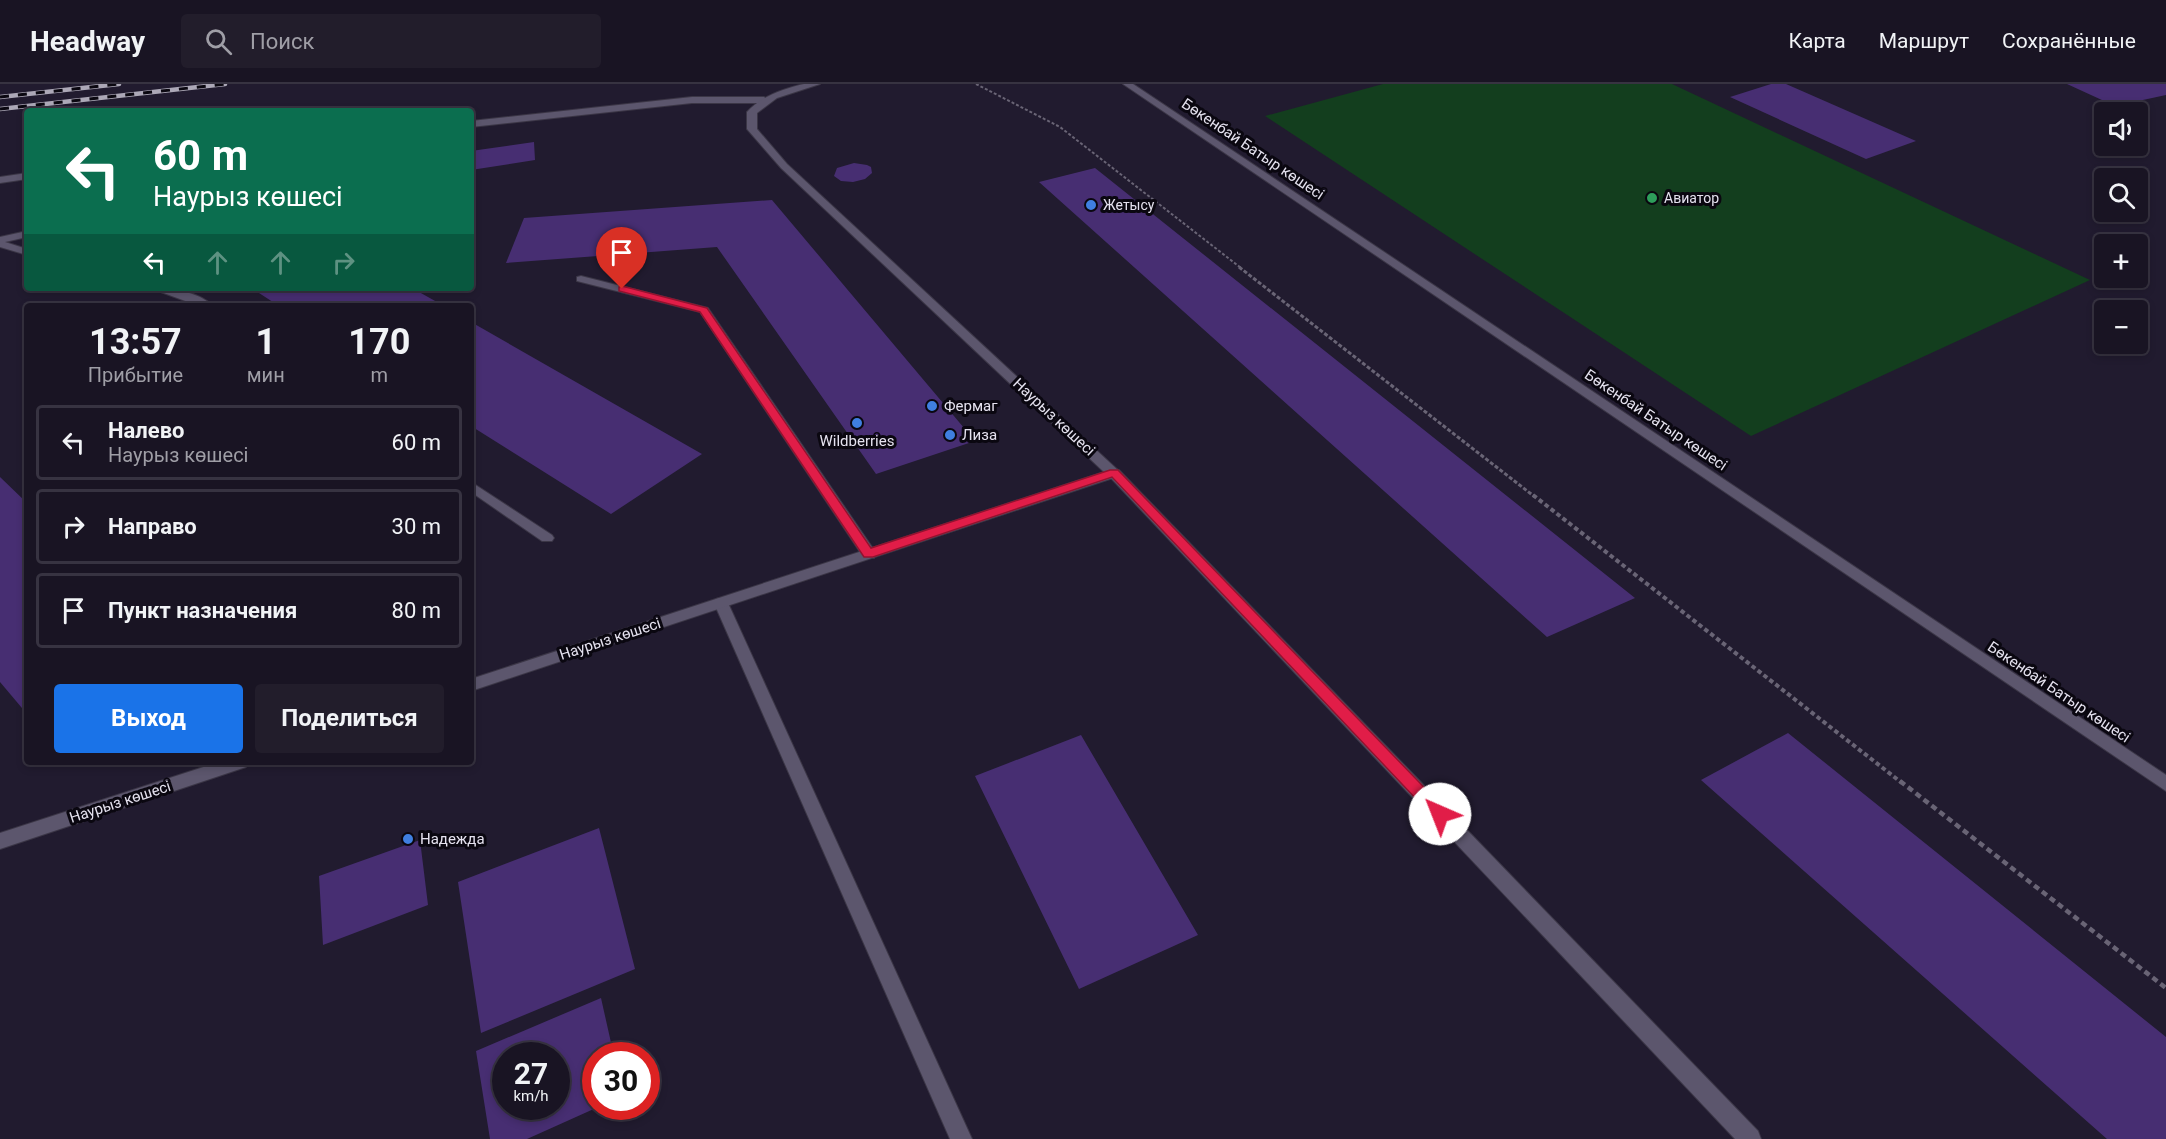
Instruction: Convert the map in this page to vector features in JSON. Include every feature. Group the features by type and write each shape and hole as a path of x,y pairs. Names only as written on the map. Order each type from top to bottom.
{"street":[{"path":"474,124 692,100 764,100 791,89 816,84"},
{"name":"Бөкенбай Батыр көшесі","path":"1128,84 2166,784"},
{"name":"Наурыз көшесі","path":"474,684 1114,472 784,166 752,129 752,112 764,100"},
{"path":"0,180 24,176"},
{"path":"0,242 24,235"},
{"path":"0,242 24,251"},
{"path":"581,279 704,310 868,554"},
{"path":"166,291 202,303"},
{"path":"1114,472 1750,1139"},
{"path":"474,488 547,538"},
{"path":"721,603 961,1139"},
{"name":"Наурыз көшесі","path":"0,841 231,765"}],"path":[{"path":"976,84 1060,127 2166,988"}],"green space":[{"name":"Авиатор","path":"1383,84 1672,84 2090,280 1751,436 1265,116"}],"building":[{"path":"1771,84 1786,84 1916,141 1866,159 1730,97"},
{"path":"2067,84 2166,84 2166,95 2134,102 2106,102"},
{"path":"534,142 535,160 474,170 474,151"},
{"path":"854,163 871,167 872,173 865,179 853,182 841,181 834,176 837,168"},
{"path":"1095,168 1635,598 1547,637 1039,182"},
{"path":"772,200 975,441 876,474 717,247 506,263 524,218"},
{"path":"256,291 417,291 439,303 274,303"},
{"path":"474,324 702,454 611,514 474,428"},
{"path":"0,477 24,500 24,710 0,682"},
{"path":"1788,733 2166,1037 2166,1139 2107,1139 1701,780"},
{"path":"1081,735 1198,935 1079,989 975,776"},
{"path":"599,828 635,969 481,1033 458,882"},
{"path":"420,840 428,905 323,945 319,876"},
{"path":"601,998 611,1042 582,1042 582,1114 570,1120 570,1042 497,1042"},
{"path":"492,1044 492,1120 569,1120 527,1139 490,1139 476,1051"}],"railway":[{"path":"0,97 119,84"},
{"path":"0,109 225,84"}],"place":[{"name":"Авиатор","path":"1652,198"},
{"name":"Жетысу","path":"1091,205"},
{"name":"Фермаг","path":"932,406"},
{"name":"Wildberries","path":"857,423"},
{"name":"Лиза","path":"950,435"},
{"name":"Надежда","path":"408,839"}],"route":[{"path":"622,289 704,310 868,554 1114,472 1440,814"}]}
